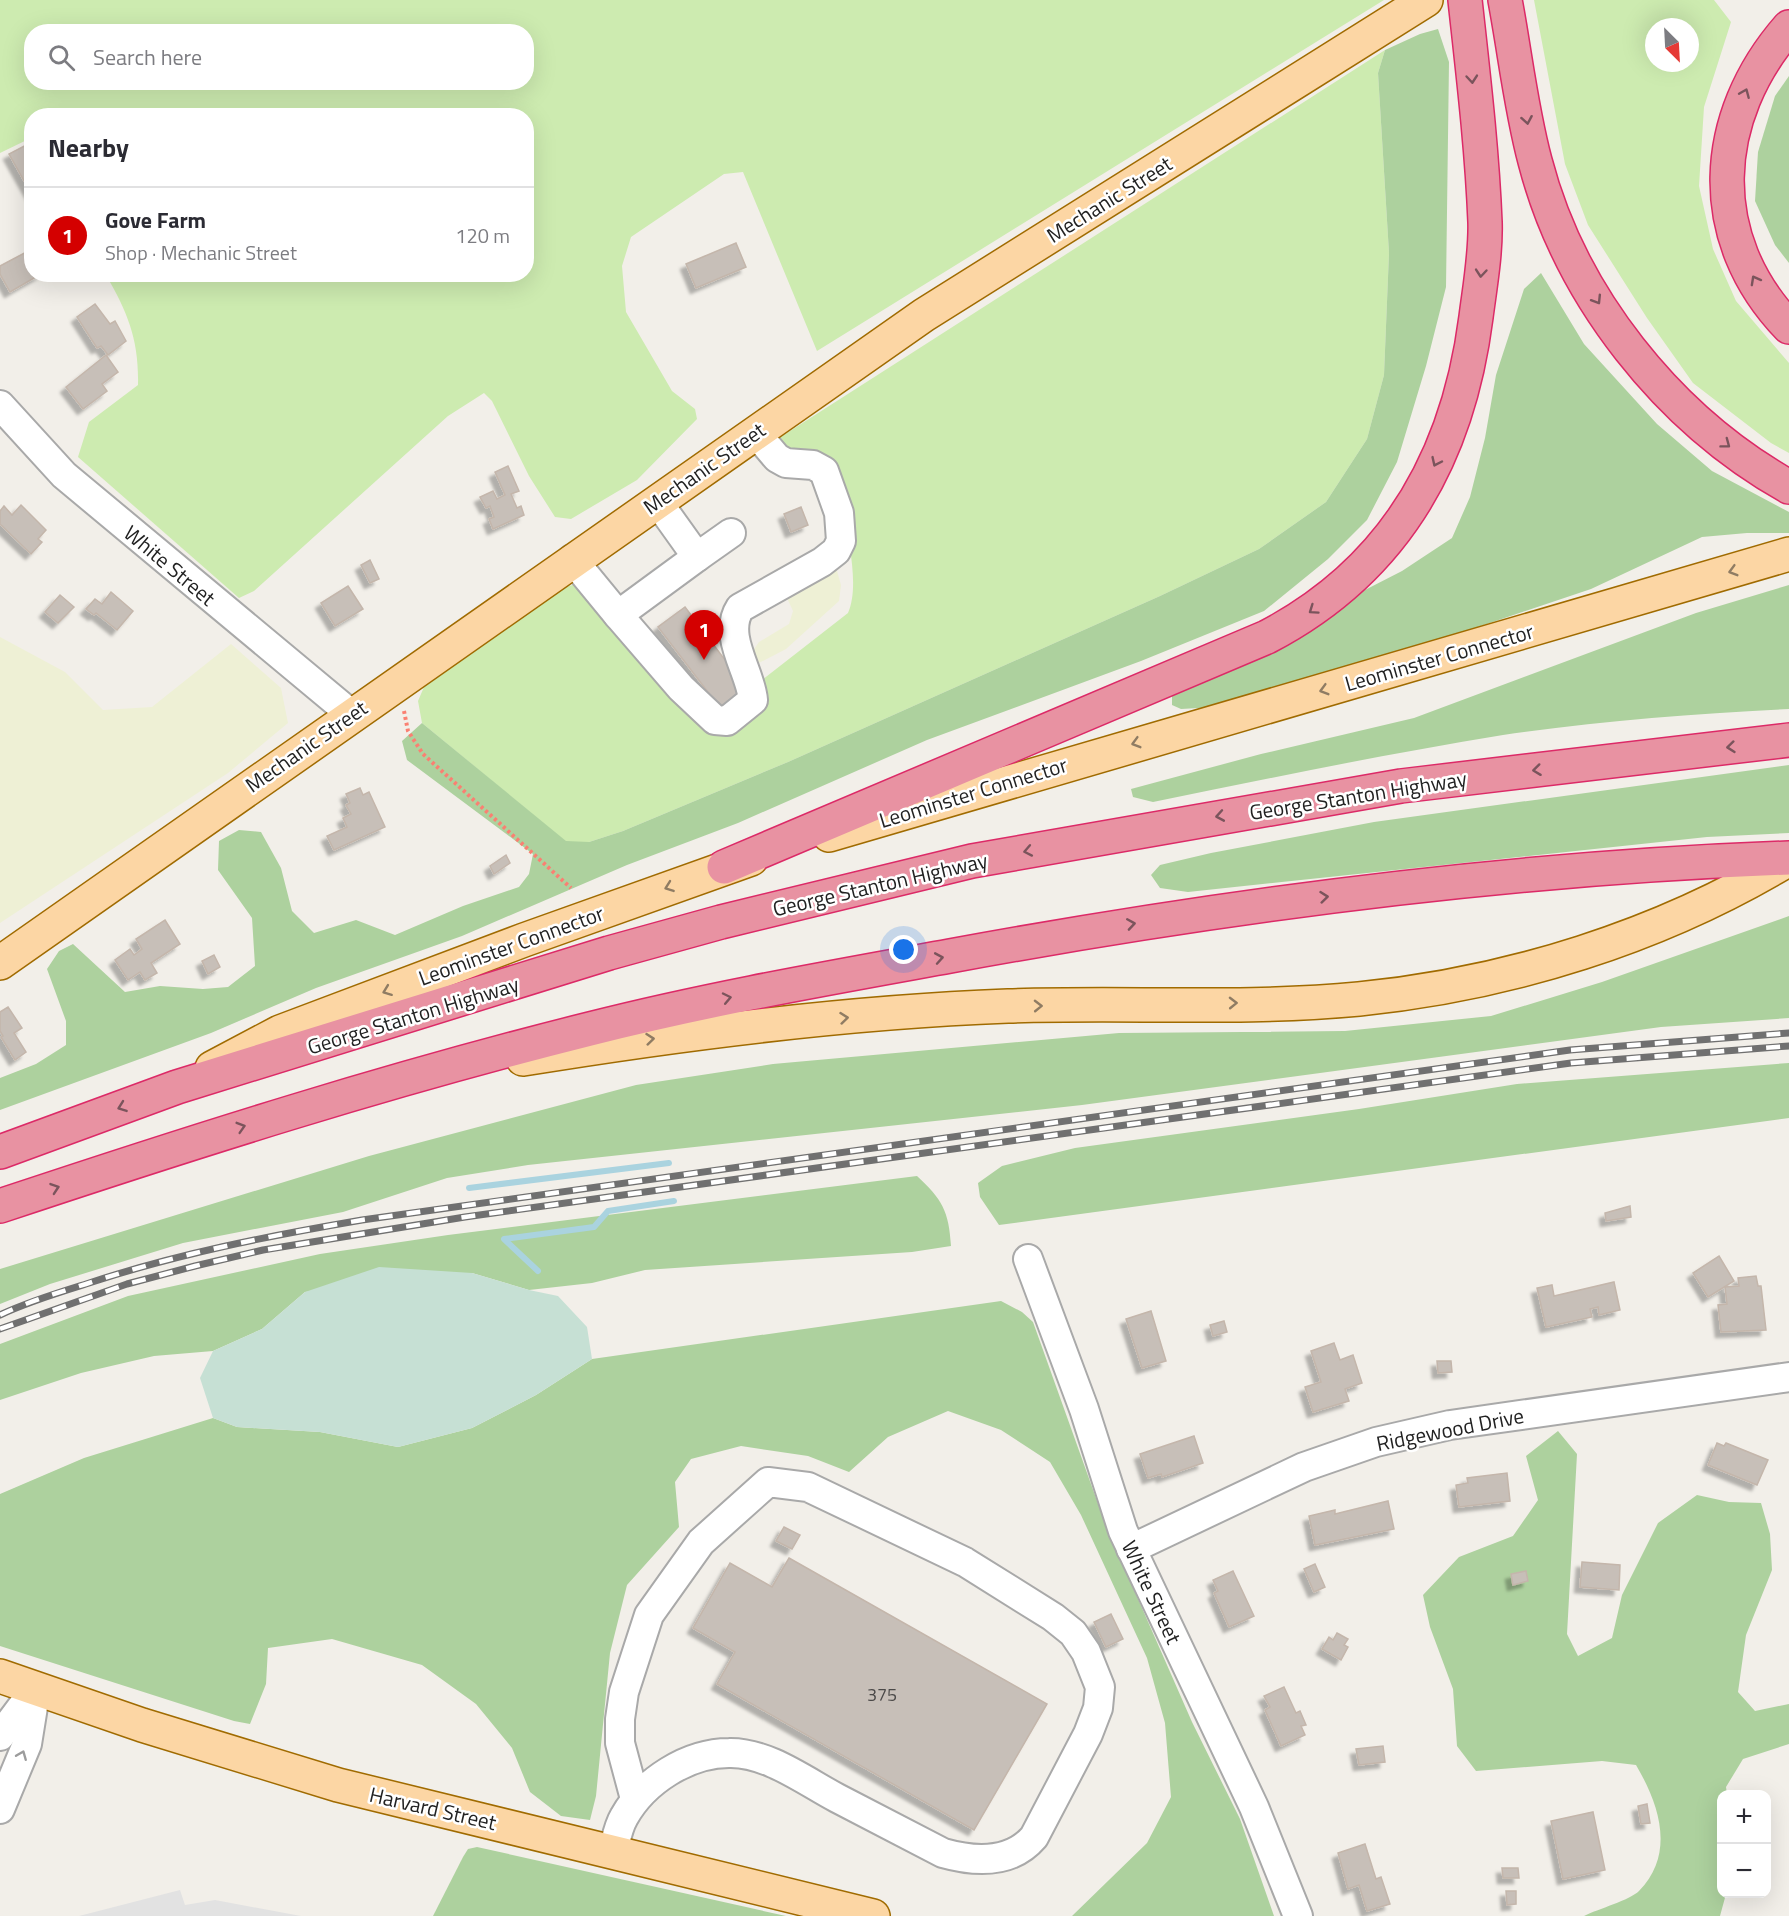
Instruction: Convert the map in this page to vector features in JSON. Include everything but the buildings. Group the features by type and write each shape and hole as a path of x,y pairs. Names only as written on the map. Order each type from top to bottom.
{"highway":[{"path":"1505,0 1535,162 1566,244 1593,293 1638,359 1669,394 1720,439 1789,487"},
{"path":"724,867 1266,637 1310,613 1337,592 1384,547 1408,514 1435,464 1453,419 1472,349 1485,224 1466,10"},
{"path":"1789,27 1761,63 1742,99 1729,144 1726,174 1730,214 1743,255 1768,302 1789,327"},
{"name":"George Stanton Highway","path":"0,1152 177,1087 609,953 721,922 972,861 1401,786 1789,740"},
{"path":"0,1206 174,1148 406,1078 592,1028 773,988 1136,923 1312,898 1502,877 1719,860 1789,858"}],"main road":[{"name":"Mechanic Street","path":"0,963 351,714 924,315 1426,0"},
{"name":"Leominster Connector","path":"177,1087 280,1032 724,867 1200,724 1789,554"},
{"path":"406,1078 628,1042 849,1017 1007,1006 1293,1003 1359,999 1428,990 1541,965 1600,946 1696,908 1789,858"},
{"name":"Harvard Street","path":"0,1676 186,1739 338,1785 873,1916"}],"street":[{"name":"White Street","path":"0,405 73,483 351,714"},
{"path":"572,560 681,688 715,720 727,721 749,706 753,700 752,689 739,653 735,624 737,612 740,608 822,562 836,551 841,531 836,499 824,471 813,465 782,462 756,432"},
{"path":"657,501 697,557"},
{"path":"618,615 731,533"},
{"name":"White Street","path":"1028,1259 1084,1408 1131,1549 1250,1797 1298,1916"},
{"name":"Ridgewood Drive","path":"1131,1549 1304,1467 1376,1442 1450,1425 1789,1377"},
{"path":"613,1851 623,1819 635,1799 652,1783 680,1766 697,1759 730,1752 771,1763 943,1853 966,1859 985,1860 1026,1846 1034,1837 1088,1734 1098,1708 1100,1687 1086,1652 1073,1633 1053,1617 965,1562 808,1487 768,1482 701,1542 649,1615 624,1692 620,1719 620,1743 635,1799"},
{"path":"0,1737 36,1688"},
{"path":"0,1809 27,1744 36,1688"}],"path":[{"path":"402,679 404,718 414,744 571,888"}],"green space":[{"path":"0,0 1384,0 817,351 743,172 724,174 631,237 622,266 626,312 672,391 695,409 697,419 637,480 571,519 555,517 529,476 492,401 484,393 448,416 254,591 239,598 78,457 89,422 138,385 137,354 131,327 110,282 534,282 534,108 24,108 24,141 0,153"},
{"path":"1534,0 1714,0 1731,22 1704,107 1699,186 1713,249 1736,301 1789,363 1789,453 1771,443 1693,383 1647,318 1588,225 1565,164"},
{"path":"1438,29 1449,62 1446,287 1426,366 1397,462 1367,520 1328,559 1264,611 1141,661 927,740 738,823 627,865 462,936 316,988 211,1033 0,1110 0,1078 36,1064 66,1045 66,1021 47,969 59,951 73,944 125,992 160,986 203,989 228,987 255,966 252,918 218,870 219,841 239,830 261,832 281,868 292,911 314,933 356,920 395,935 463,906 519,887 529,874 533,854 407,760 402,741 422,723 566,841 589,842 623,831 788,762 1160,596 1259,549 1326,502 1367,439 1384,375 1389,253 1378,73 1385,50 1420,34"},
{"path":"1385,50 1378,73 1389,253 1384,375 1367,439 1326,502 1259,549 1160,596 788,762 623,831 589,842 566,842 422,723 418,701 424,687 566,587 576,584 712,725 758,683 848,613 852,599 852,563 833,472 786,453 776,440"},
{"path":"1789,76 1789,263 1775,245 1755,201 1758,152 1775,96"},
{"path":"1541,273 1584,344 1657,424 1712,471 1789,512 1789,533 1747,533 1702,537 1591,589 1469,630 1216,707 1181,709 1172,705 1172,692 1322,621 1361,592 1402,571 1452,538 1470,497 1485,438 1496,375 1524,289"},
{"path":"831,568 837,571 841,585 839,601 786,649 755,665 752,652 759,642 789,624 793,611 787,598 797,587"},
{"path":"1789,585 1789,709 1717,713 1538,730 1372,758 1153,802 1133,797 1131,789 1261,754 1414,718 1696,613"},
{"path":"0,637 65,672 103,710 152,707 231,644 281,688 288,723 228,773 0,923"},
{"path":"1789,765 1789,833 1707,837 1188,892 1160,888 1151,875 1160,865 1374,822"},
{"path":"1789,916 1789,1018 1661,1027 1082,1105 528,1165 447,1178 343,1212 183,1243 50,1284 0,1304 0,1269 369,1156 636,1085 773,1064 1119,1033 1345,1031 1491,1016 1602,982"},
{"path":"1789,1063 1789,1118 999,1225 980,1197 978,1183 1002,1166 1075,1148 1359,1109 1517,1084"},
{"path":"917,1176 943,1206 951,1246 912,1252 645,1270 592,1283 529,1290 472,1273 305,1292 262,1329 213,1351 154,1356 81,1373 0,1400 0,1344 128,1296 320,1254 448,1235"},
{"path":"379,1267 472,1273 558,1296 587,1327 592,1359 536,1395 472,1428 398,1447 320,1432 237,1427 213,1418 200,1378 213,1351 262,1329 305,1292"},
{"path":"1001,1301 1022,1312 1033,1322 1106,1526 1192,1722 1240,1819 1274,1916 1072,1916 1147,1843 1171,1797 1165,1723 1147,1658 1081,1515 1050,1462 1001,1430 948,1411 888,1437 849,1472 808,1456 741,1446 691,1459 675,1482 679,1527 627,1585 610,1653 596,1796 590,1820 561,1816 530,1792 512,1748 476,1704 422,1665 332,1639 268,1648 266,1684 250,1724 234,1721 0,1646 0,1494 84,1458 213,1418 237,1427 320,1432 398,1447 472,1428 536,1395 592,1359"},
{"path":"1558,1431 1577,1454 1567,1634 1578,1656 1612,1638 1622,1595 1658,1523 1697,1495 1729,1502 1761,1503 1770,1534 1772,1570 1746,1635 1738,1692 1755,1711 1789,1704 1789,1744 1743,1759 1726,1790 1717,1790 1717,1898 1725,1898 1720,1916 1584,1916 1639,1891 1657,1861 1660,1828 1657,1812 1636,1765 1602,1761 1476,1771 1457,1746 1453,1689 1430,1627 1423,1595 1459,1557 1513,1536 1538,1500 1526,1456"},
{"path":"477,1847 786,1916 433,1916 468,1849"}],"shaded area":[{"path":"180,1890 185,1905 215,1900 301,1916 79,1916"}],"waterway":[{"path":"469,1188 669,1163"},
{"path":"538,1271 504,1239 594,1227 608,1211 674,1201"}],"railway":[{"path":"0,1315 53,1294 188,1255 257,1239 362,1220 1570,1050 1789,1033"},
{"path":"0,1329 127,1284 195,1266 263,1250 465,1217 1571,1063 1789,1046"}],"place":[{"name":"Gove Farm","path":"704,660"}]}
